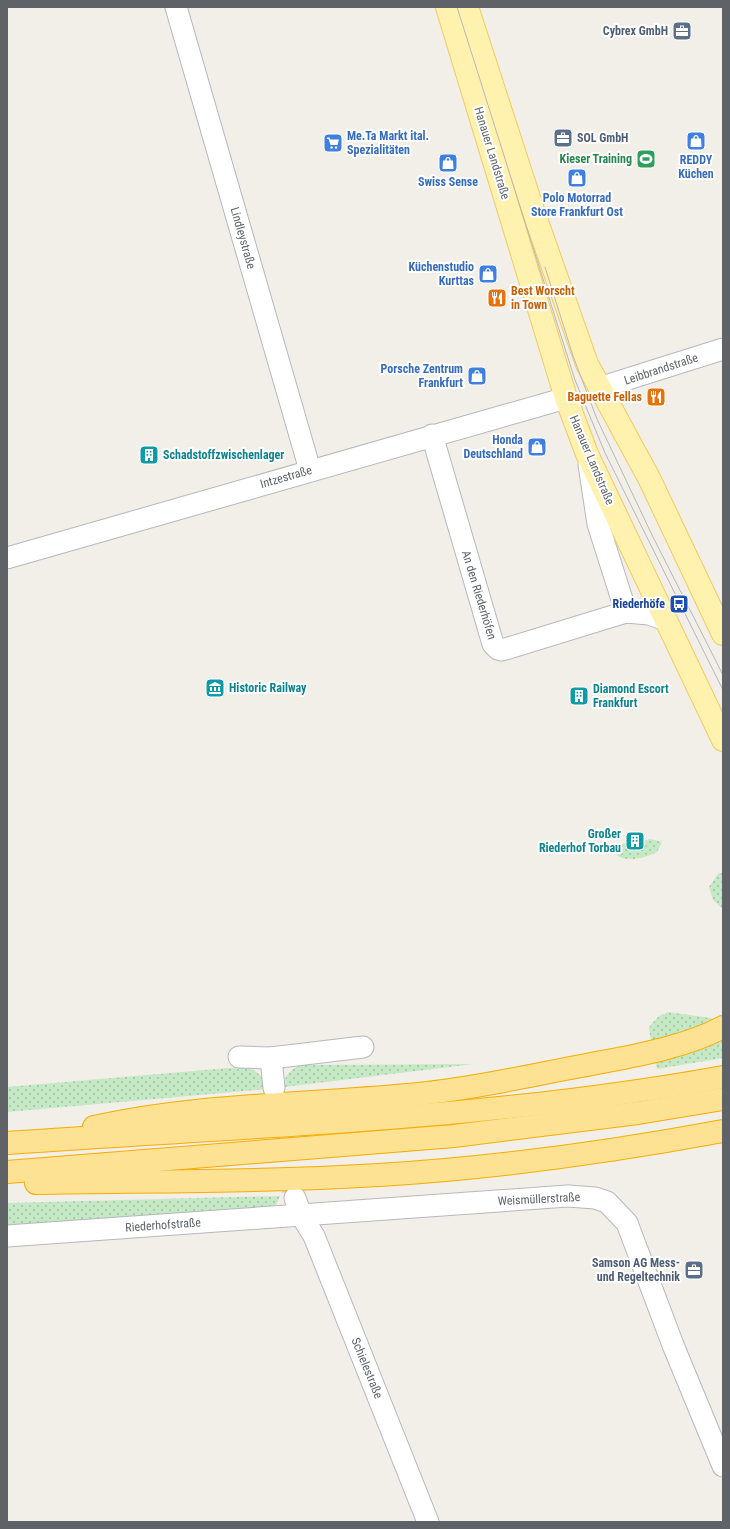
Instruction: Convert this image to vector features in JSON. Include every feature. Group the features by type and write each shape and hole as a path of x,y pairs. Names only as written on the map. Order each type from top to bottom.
{"highway":[{"path":"16,1142 129,1119 271,1104 408,1095 501,1082 670,1046 699,1038 723,1027"},
{"path":"16,1142 460,1112 634,1092 723,1077"},
{"path":"7,1172 454,1136 638,1113 723,1099"},
{"path":"7,1183 292,1179 378,1175 479,1166 585,1154 723,1132"}],"main road":[{"name":"Hanauer Landstraße","path":"448,7 566,398 587,454 723,740"},
{"name":"Hanauer Landstraße","path":"467,7 534,213 586,364 649,478 723,634"},
{"path":"566,398 599,388"}],"street":[{"name":"Lindleystraße","path":"176,7 310,470"},
{"name":"Leibbrandstraße","path":"599,388 723,349"},
{"name":"Intzestraße","path":"7,558 432,435 566,398"},
{"name":"An den Riederhöfen","path":"432,435 493,644 498,649 502,650 626,612 649,614 666,620"},
{"path":"587,454 598,524 626,612"},
{"path":"239,1057 271,1058 363,1048"},
{"path":"271,1058 274,1088"},
{"name":"Weismüllerstraße","path":"298,1207 568,1196 595,1198 607,1202 626,1222 673,1345 723,1466"},
{"name":"Riederhofstraße","path":"7,1236 298,1207"},
{"name":"Schielestraße","path":"298,1207 314,1236 428,1522"}],"green space":[{"path":"650,839 662,842 657,852 636,859 625,859 620,857 615,853 610,845 638,843"},
{"path":"723,872 723,909 713,900 709,887 718,874"},
{"path":"668,1012 718,1019 712,1023 651,1042 649,1027 659,1016"},
{"path":"723,1039 723,1058 657,1069 655,1059 701,1048"},
{"path":"474,1064 284,1087 285,1079 288,1073 300,1065"},
{"path":"240,1067 254,1070 258,1073 263,1079 266,1089 7,1112 7,1087"},
{"path":"280,1196 276,1205 270,1208 7,1226 7,1203"}],"tunnel":[{"path":"276,1109 280,1138 294,1196"}],"tram line":[{"path":"457,7 575,380 605,453 723,690"},
{"path":"545,267 573,356 597,419 652,535 723,675"}],"place":[{"name":"Cybrex GmbH","path":"682,31"},
{"name":"SOL GmbH","path":"563,138"},
{"name":"REDDY Küchen","path":"696,141"},
{"name":"Me.Ta Markt ital. Spezialitäten","path":"333,143"},
{"name":"Kieser Training","path":"646,159"},
{"name":"Swiss Sense","path":"448,163"},
{"name":"Polo Motorrad Store Frankfurt Ost","path":"577,178"},
{"name":"Küchenstudio Kurttas","path":"488,274"},
{"name":"Best Worscht in Town","path":"497,298"},
{"name":"Porsche Zentrum Frankfurt","path":"477,376"},
{"name":"Baguette Fellas","path":"656,397"},
{"name":"Honda Deutschland","path":"537,447"},
{"name":"Schadstoffzwischenlager","path":"149,455"},
{"name":"Riederhöfe","path":"679,604"},
{"name":"Historic Railway","path":"215,688"},
{"name":"Diamond Escort Frankfurt","path":"579,696"},
{"name":"Großer Riederhof Torbau","path":"635,841"},
{"name":"Samson AG Mess- und Regeltechnik","path":"694,1270"}]}
